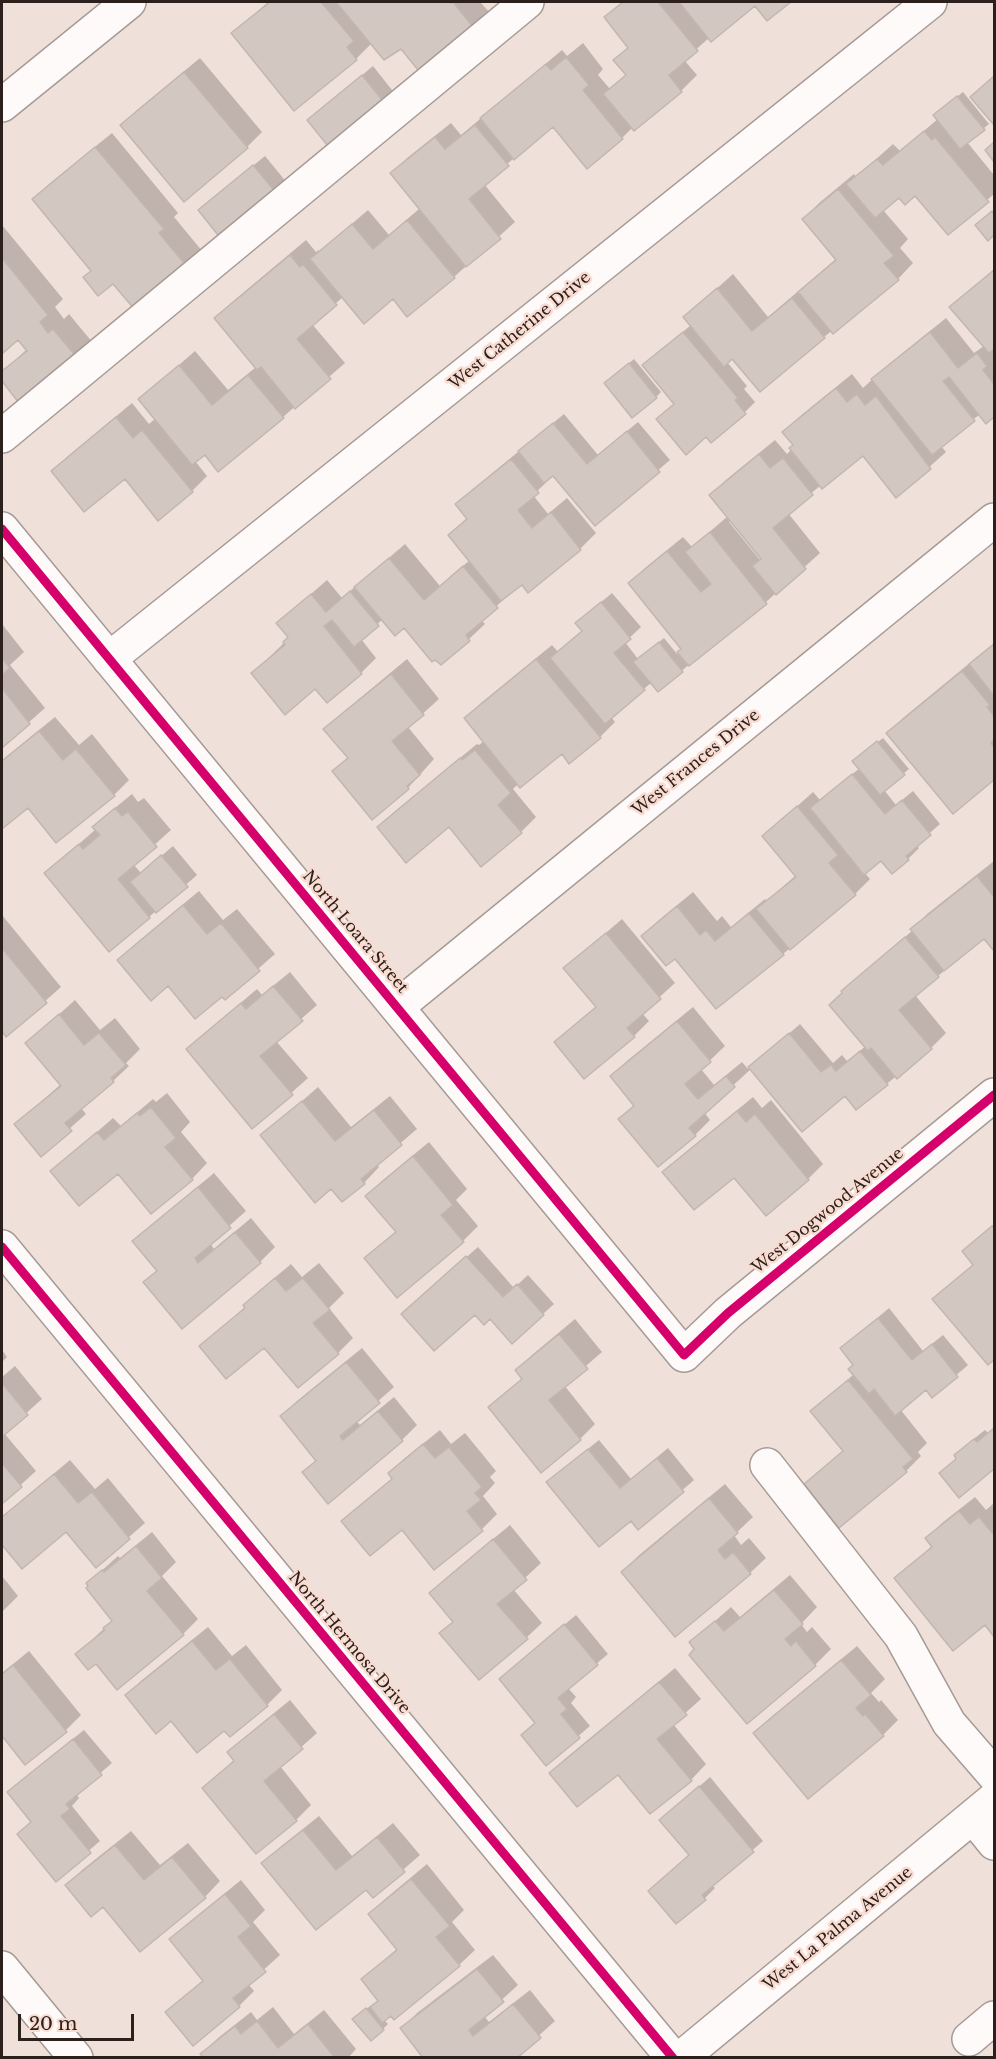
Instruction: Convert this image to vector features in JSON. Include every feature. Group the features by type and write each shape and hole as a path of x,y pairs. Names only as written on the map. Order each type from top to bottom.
{"street":[{"path":"2,105 129,2"},
{"path":"2,436 527,2"},
{"name":"West Catherine Drive","path":"109,659 930,2"},
{"name":"West Frances Drive","path":"397,1007 994,520"},
{"name":"North Loara Street","path":"2,529 684,1355"},
{"name":"West Dogwood Avenue","path":"684,1355 728,1312 994,1095"},
{"name":"North Hermosa Drive","path":"2,1247 673,2058"},
{"path":"767,1465 901,1636 949,1723 994,1775"},
{"path":"984,1808 994,1843"},
{"name":"West La Palma Avenue","path":"681,2058 984,1808"},
{"path":"2,1968 76,2058"},
{"path":"969,2038 994,2018"}],"building":[{"path":"270,2 321,2 354,41 347,47 357,60 294,111 231,33"},
{"path":"336,2 453,2 477,32 423,76 401,49 384,60"},
{"path":"623,2 658,2 698,51 669,75 682,92 634,131 603,94 626,75 613,60 628,48 604,17"},
{"path":"679,2 791,2 767,21 755,6 711,42"},
{"path":"566,57 589,85 583,90 623,139 587,169 553,127 514,160 480,118 546,64 551,70"},
{"path":"184,72 248,148 184,202 120,125"},
{"path":"362,75 387,106 332,151 307,120"},
{"path":"994,76 994,125 970,97"},
{"path":"957,96 985,130 960,149 933,115"},
{"path":"475,125 509,166 469,199 501,239 466,267 390,173 435,137 445,149"},
{"path":"924,131 932,140 935,137 989,202 948,235 915,196 905,205 899,198 875,218 846,184 877,159 883,165"},
{"path":"994,142 994,162 985,150"},
{"path":"95,147 164,229 159,233 189,269 136,311 113,284 98,296 83,277 91,271 32,199"},
{"path":"253,165 278,195 222,240 198,210"},
{"path":"838,189 894,256 884,263 899,280 833,334 798,292 836,260 802,219"},
{"path":"992,211 994,235 988,241 975,225"},
{"path":"407,220 455,278 407,317 393,299 364,324 310,259 352,224 373,249"},
{"path":"290,255 300,267 303,264 337,305 297,339 331,379 295,409 261,367 257,370 214,318"},
{"path":"2,258 48,315 40,322 48,333 53,329 79,360 22,407 2,381 2,371 27,351 18,340 2,354"},
{"path":"994,270 994,349 989,353 949,307"},
{"path":"717,288 752,331 792,298 825,338 760,392 732,359 724,367 683,317"},
{"path":"683,332 738,398 735,400 746,414 711,443 706,437 686,455 656,419 674,404 642,365"},
{"path":"930,332 958,368 977,353 987,366 983,370 994,384 994,417 986,424 949,377 943,381 975,421 932,455 871,379"},
{"path":"629,363 657,398 632,418 604,383"},
{"path":"179,365 212,405 248,375 284,418 218,472 205,455 192,465 138,399"},
{"path":"836,388 847,402 857,394 865,405 876,396 931,469 896,498 863,456 822,489 789,448 793,445 782,432"},
{"path":"116,417 133,438 142,430 193,492 158,521 125,479 84,512 51,471"},
{"path":"553,423 587,464 627,431 660,472 595,526 553,476 544,483 518,451"},
{"path":"759,454 770,468 783,458 813,495 773,528 806,569 776,595 752,566 761,559 709,495"},
{"path":"511,459 539,493 518,510 532,528 551,512 581,550 528,593 522,585 501,601 448,535 467,519 455,504"},
{"path":"710,532 767,604 689,666 677,652 681,649 628,583 667,551 701,592 711,584 685,552"},
{"path":"389,558 424,600 463,566 498,608 466,635 470,641 441,665 435,660 432,662 404,628 395,636 354,587"},
{"path":"350,591 379,626 354,647 332,620 324,626 362,674 327,703 315,689 285,715 251,673 285,645 283,642 288,637 276,623 311,594 326,612"},
{"path":"601,602 631,639 614,653 645,690 605,724 550,658 582,631 575,623"},
{"path":"659,642 683,672 658,692 633,662"},
{"path":"994,644 994,696 969,664"},
{"path":"2,658 10,668 2,675"},
{"path":"536,659 601,738 569,764 562,754 520,788 464,718"},
{"path":"962,671 990,705 987,707 994,716 994,740 991,743 994,747 994,780 953,814 886,733"},
{"path":"391,674 424,715 392,741 420,775 407,786 409,789 372,820 332,771 348,758 323,729"},
{"path":"2,688 30,724 2,748"},
{"path":"39,731 63,760 76,749 115,796 56,843 28,808 2,829 2,761"},
{"path":"877,741 905,775 880,795 852,761"},
{"path":"475,750 511,793 498,805 522,833 481,867 449,827 406,863 377,827 460,758 462,760"},
{"path":"852,774 885,814 902,800 931,835 906,856 909,860 892,874 881,861 864,875 810,808"},
{"path":"797,806 838,855 829,863 856,895 790,950 756,909 796,877 762,836"},
{"path":"115,808 122,816 128,812 157,847 118,879 150,918 109,952 44,873 79,844 83,849 100,835 92,827"},
{"path":"161,855 188,887 156,913 130,882"},
{"path":"977,876 994,897 994,951 984,939 944,971 910,929"},
{"path":"183,905 207,934 221,923 260,971 225,1000 222,997 195,1019 168,986 151,1001 117,960"},
{"path":"677,906 700,935 706,930 715,941 749,913 784,955 716,1009 675,959 666,966 641,936"},
{"path":"606,933 661,999 627,1028 635,1037 584,1079 554,1042 596,1007 563,968"},
{"path":"905,937 939,977 899,1010 932,1049 897,1079 871,1048 868,1051 829,1005 842,993 841,991"},
{"path":"2,948 47,1003 6,1037 2,1031"},
{"path":"273,986 303,1021 260,1056 293,1095 252,1129 186,1049 241,1003 246,1009"},
{"path":"59,1014 84,1045 99,1033 126,1065 111,1078 114,1082 65,1123 72,1131 41,1157 14,1124 61,1086 25,1043"},
{"path":"677,1021 711,1062 685,1084 698,1099 726,1076 735,1087 689,1128 696,1136 658,1167 618,1119 634,1106 610,1076"},
{"path":"789,1033 821,1072 831,1065 836,1071 860,1051 888,1085 856,1110 845,1096 802,1132 748,1067"},
{"path":"302,1101 335,1141 374,1110 402,1145 361,1179 365,1184 342,1202 331,1189 315,1203 260,1135"},
{"path":"151,1107 176,1138 165,1147 193,1180 151,1214 118,1174 79,1206 50,1171 97,1132 104,1140 137,1113 140,1116"},
{"path":"737,1111 746,1122 755,1114 809,1180 766,1216 734,1178 694,1210 662,1172"},
{"path":"413,1156 453,1205 441,1215 464,1242 397,1298 364,1258 396,1232 365,1196"},
{"path":"198,1187 231,1228 195,1258 198,1263 235,1232 261,1263 182,1329 143,1282 157,1271 132,1241"},
{"path":"992,1226 994,1228 994,1360 988,1365 932,1299 973,1265 962,1251"},
{"path":"466,1256 503,1297 517,1284 544,1315 512,1344 490,1319 484,1325 475,1315 434,1351 401,1314"},
{"path":"275,1278 286,1291 303,1278 330,1310 313,1323 339,1354 298,1388 264,1348 226,1379 199,1346 245,1308 243,1305"},
{"path":"878,1318 912,1360 932,1344 958,1377 932,1398 926,1390 895,1416 874,1389 869,1394 848,1369 853,1365 840,1348"},
{"path":"559,1334 588,1369 549,1400 581,1440 541,1473 488,1407 522,1379 515,1370"},
{"path":"346,1362 380,1403 340,1436 343,1440 378,1411 403,1441 328,1504 302,1472 316,1461 280,1416"},
{"path":"848,1380 913,1459 903,1467 907,1472 839,1528 804,1484 843,1451 810,1411"},
{"path":"2,1383 28,1415 2,1437"},
{"path":"994,1428 994,1469 959,1498 939,1473 956,1459 954,1455 974,1439 977,1442"},
{"path":"423,1444 435,1458 449,1447 482,1487 475,1493 481,1500 467,1511 483,1531 434,1570 402,1530 370,1556 341,1521 392,1479 388,1473"},
{"path":"588,1449 620,1488 657,1458 684,1492 638,1530 631,1521 599,1547 546,1482"},
{"path":"2,1463 22,1487 2,1504"},
{"path":"54,1474 78,1503 92,1492 130,1539 96,1568 66,1532 22,1569 2,1545 2,1517"},
{"path":"709,1498 738,1533 718,1550 725,1559 733,1552 751,1574 675,1637 621,1572"},
{"path":"959,1511 970,1524 979,1517 994,1535 994,1637 985,1625 953,1651 894,1578 932,1547 925,1538"},
{"path":"493,1539 527,1580 497,1604 528,1639 479,1680 439,1633 453,1622 429,1593"},
{"path":"136,1546 162,1578 147,1591 184,1635 117,1690 96,1664 88,1670 75,1654 105,1630 103,1628 112,1621 86,1588 88,1586 86,1583 102,1570 104,1572"},
{"path":"774,1590 803,1624 785,1639 791,1646 796,1641 816,1666 747,1724 689,1655 694,1649 689,1642 715,1621 724,1631"},
{"path":"564,1624 598,1665 558,1698 567,1709 561,1714 580,1738 546,1766 521,1735 535,1723 499,1679"},
{"path":"192,1641 216,1670 230,1659 268,1706 230,1737 224,1731 197,1753 171,1721 156,1734 125,1695"},
{"path":"841,1660 871,1695 856,1708 863,1716 865,1714 884,1736 808,1799 753,1733"},
{"path":"13,1665 67,1732 25,1765 2,1736 2,1674"},
{"path":"659,1682 687,1715 657,1739 692,1781 650,1814 618,1775 577,1807 549,1773"},
{"path":"274,1714 303,1749 264,1781 297,1821 256,1854 202,1788 234,1761 227,1752"},
{"path":"73,1739 102,1775 66,1804 70,1809 61,1816 91,1853 56,1882 17,1834 31,1822 7,1792"},
{"path":"699,1786 754,1852 702,1895 706,1900 676,1924 648,1891 689,1855 659,1820"},
{"path":"303,1830 336,1870 377,1837 405,1872 373,1898 366,1890 316,1930 261,1863"},
{"path":"115,1845 144,1880 172,1857 206,1898 140,1952 103,1907 91,1917 65,1885"},
{"path":"411,1879 450,1926 436,1937 460,1966 394,2020 391,2016 382,2023 370,2007 378,2001 361,1979 397,1950 368,1914"},
{"path":"225,1894 251,1926 238,1937 266,1972 233,1998 240,2007 193,2046 165,2012 203,1981 169,1939"},
{"path":"477,1969 504,2002 469,2030 473,2036 513,2004 541,2038 517,2058 423,2058 400,2028"},
{"path":"366,2008 384,2030 371,2041 352,2019"},
{"path":"257,2021 278,2048 308,2024 335,2058 204,2058 200,2054 235,2026 241,2034"}],"cycle path":[{"path":"2,529 684,1355 728,1313 994,1095"},
{"path":"2,1247 673,2058"}]}
